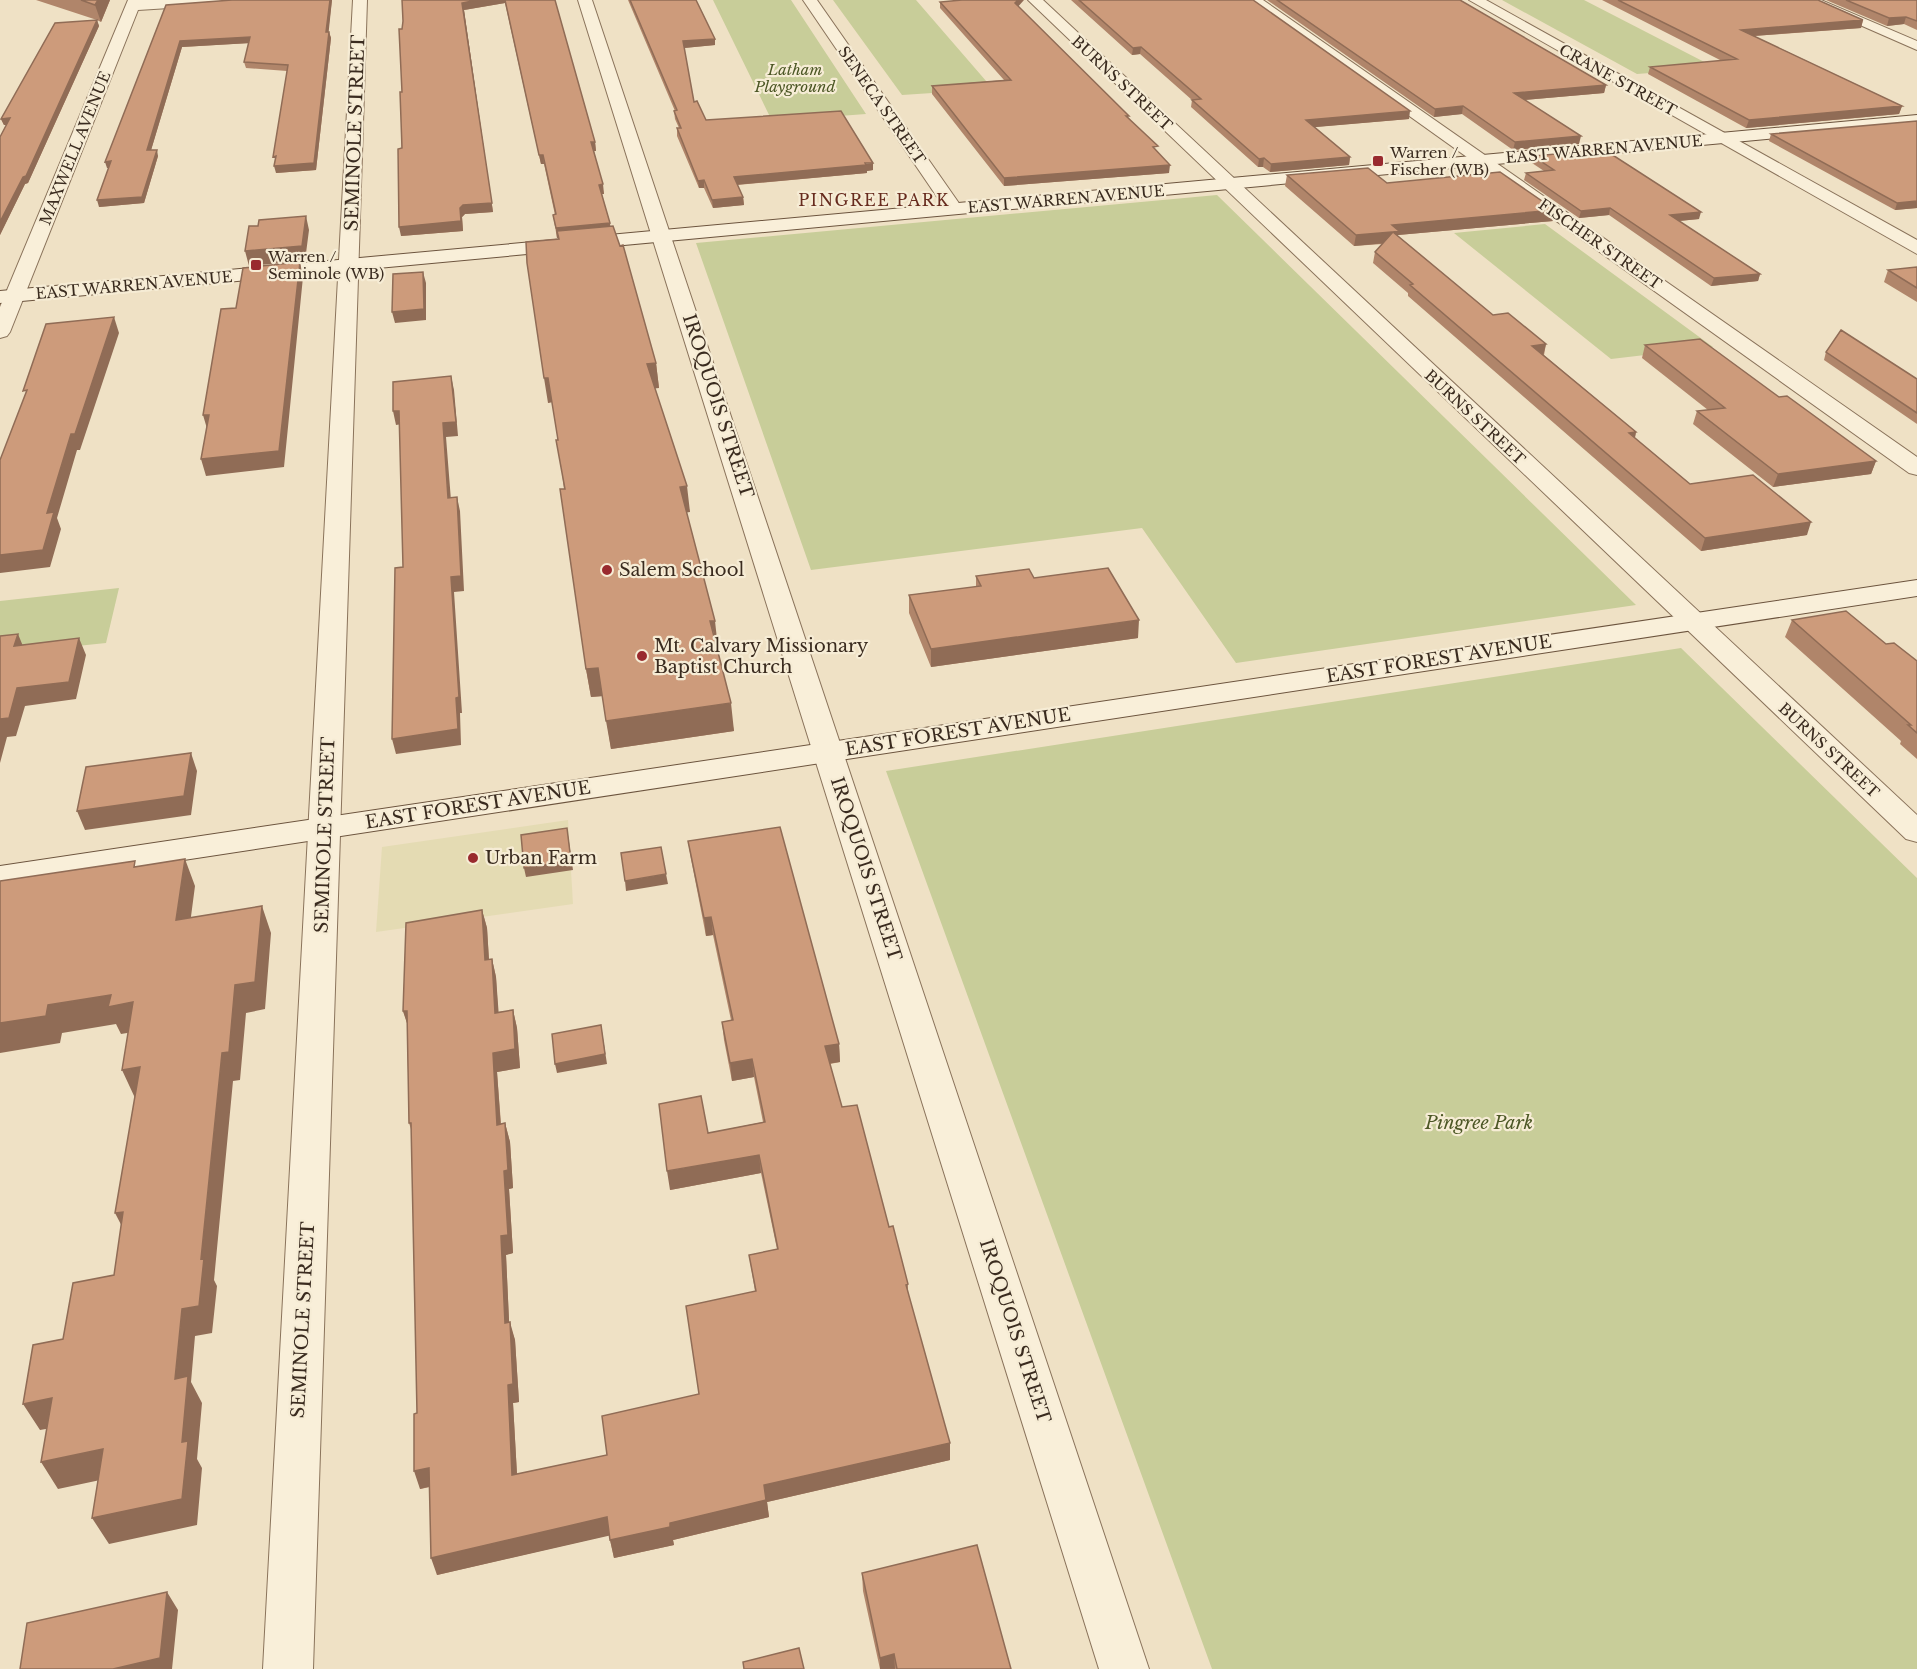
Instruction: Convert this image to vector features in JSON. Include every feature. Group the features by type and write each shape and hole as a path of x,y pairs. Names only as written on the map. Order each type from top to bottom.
{"main road":[{"name":"EAST WARREN AVENUE","path":"7,297 1917,120"},
{"name":"EAST FOREST AVENUE","path":"0,877 1691,620 1917,588"}],"street":[{"path":"134,3 232,0"},
{"name":"SEMINOLE STREET","path":"288,1669 360,0"},
{"name":"IROQUOIS STREET","path":"585,0 1124,1669"},
{"name":"SENECA STREET","path":"810,0 954,209"},
{"name":"BURNS STREET","path":"1035,0 1917,832"},
{"name":"FISCHER STREET","path":"1254,0 1917,468"},
{"name":"CRANE STREET","path":"1476,0 1917,248"},
{"path":"1810,0 1917,46"},
{"name":"MAXWELL AVENUE","path":"0,332 7,297 134,3"}],"shaded area":[{"path":"568,820 573,904 376,932 382,847"}],"green space":[{"name":"Latham Playground","path":"713,0 791,0 866,114 772,121"},
{"name":"Latham Playground","path":"833,0 916,0 993,89 902,95"},
{"path":"1502,0 1584,0 1716,68 1637,74"},
{"name":"Pingree Park","path":"1217,195 1636,605 1236,663 1142,528 811,570 696,243"},
{"path":"1545,224 1713,347 1611,359 1454,233"},
{"path":"119,588 106,643 0,654 0,601"},
{"name":"Pingree Park","path":"1681,648 1917,878 1917,1669 1212,1669 886,771"}],"building":[{"path":"81,0 98,0 95,5"},
{"path":"232,0 330,0 326,32 329,32 314,163 274,166 276,156 273,157 288,65 244,62 250,37 180,41 147,150 157,150 142,197 97,200 111,161 105,162 166,5"},
{"path":"402,0 477,0 462,3 492,203 463,205 460,208 461,221 399,227 398,149 402,148 400,92 402,92 399,29 402,29 403,21"},
{"path":"505,0 555,0 595,142 591,142 603,184 599,185 610,223 556,228 553,215 556,214 543,155 539,155"},
{"path":"630,0 696,0 715,39 683,41 694,102 697,101 706,120 841,111 873,163 734,177 743,197 712,200 704,180 698,181 677,128 681,128 674,111 677,110"},
{"path":"1018,0 1015,3 1158,146 1153,147 1170,165 1004,178 932,86 1011,80 940,2"},
{"path":"1079,0 1253,0 1410,111 1306,120 1350,157 1271,164 1264,158 1259,159 1192,100 1201,99 1141,47 1133,48"},
{"path":"1277,0 1460,0 1606,85 1514,93 1581,136 1515,142 1463,106 1435,109"},
{"path":"1618,0 1818,0 1863,20 1741,30 1902,106 1749,120 1650,67 1737,59"},
{"path":"1846,0 1917,0 1917,21 1906,17 1889,18"},
{"path":"97,20 26,176 23,177 0,222 0,137 10,118 1,119 55,23"},
{"path":"1917,121 1917,201 1897,203 1771,134"},
{"path":"1601,150 1608,152 1701,212 1670,215 1760,274 1714,278 1610,208 1581,211 1526,173 1554,170 1533,156"},
{"path":"1368,168 1387,183 1500,172 1555,210 1392,225 1399,231 1356,235 1287,175"},
{"path":"306,216 302,246 245,251 249,226 258,226 259,220"},
{"path":"613,226 620,246 623,245 656,363 647,364 687,486 680,487 715,621 710,621 731,703 606,721 598,668 586,669 560,489 565,489 548,378 544,378 526,242 559,239 557,231"},
{"path":"1393,232 1493,315 1508,313 1546,344 1532,346 1636,432 1629,433 1690,484 1753,475 1811,522 1705,538 1410,285 1413,284 1375,252"},
{"path":"300,262 279,451 201,459 209,415 203,415 221,309 236,308 243,268"},
{"path":"1917,267 1917,288 1888,270"},
{"path":"423,272 424,309 392,312 393,274"},
{"path":"114,317 75,434 71,434 47,513 54,512 43,550 0,555 0,460 27,390 23,391 46,324"},
{"path":"1841,330 1917,379 1917,413 1826,352"},
{"path":"1700,339 1779,397 1787,396 1876,461 1778,474 1697,411 1725,408 1645,345"},
{"path":"451,376 456,422 443,423 448,498 457,497 461,576 451,577 459,697 456,698 458,729 392,739 395,568 403,567 399,411 393,411 393,382"},
{"path":"1108,568 1139,620 931,649 909,595 981,586 976,576 1029,569 1034,578"},
{"path":"1846,611 1886,644 1894,643 1917,661 1917,733 1908,725 1911,725 1792,620"},
{"path":"18,634 14,646 79,638 69,682 17,688 9,718 0,719 0,636"},
{"path":"191,753 184,796 77,811 86,767"},
{"path":"780,827 839,1044 825,1046 842,1107 857,1105 889,1227 893,1226 908,1284 906,1285 950,1443 764,1485 766,1500 670,1523 670,1527 610,1540 607,1517 431,1558 429,1468 414,1471 414,1414 417,1413 411,1123 409,1123 407,1011 403,1011 406,923 482,910 485,960 492,959 495,1013 513,1010 515,1049 493,1053 497,1125 505,1123 508,1170 504,1171 508,1235 501,1236 505,1323 510,1322 513,1384 508,1385 512,1475 607,1455 602,1416 699,1394 686,1306 756,1291 749,1255 778,1249 759,1155 667,1171 659,1104 701,1096 708,1133 765,1122 752,1059 730,1063 722,1022 733,1020 711,917 704,918 688,841"},
{"path":"567,828 571,861 524,868 521,835"},
{"path":"661,847 666,874 625,881 621,853"},
{"path":"185,859 176,920 262,906 255,982 235,985 229,1052 222,1053 201,1259 204,1258 199,1306 182,1309 175,1379 188,1376 182,1442 188,1441 182,1499 92,1518 103,1449 41,1462 52,1398 23,1404 33,1345 63,1339 73,1283 114,1275 123,1212 115,1213 140,1067 122,1070 133,1002 108,1007 111,995 48,1005 46,1016 0,1023 0,881 135,861 134,867"},
{"path":"601,1025 605,1054 555,1064 552,1034"},
{"path":"977,1545 1011,1669 897,1669 894,1654 880,1658 862,1573"},
{"path":"167,1592 160,1658 113,1669 20,1669 27,1623"},
{"path":"799,1648 804,1669 744,1669 743,1662"}],"place":[{"name":"Warren / Fischer (WB)","path":"1378,161"},
{"name":"Warren / Seminole (WB)","path":"256,265"},
{"name":"Salem School","path":"607,570"},
{"name":"Mt. Calvary Missionary Baptist Church","path":"642,656"},
{"name":"Urban Farm","path":"473,858"}],"district":[{"name":"PINGREE PARK","path":"874,200"}]}
